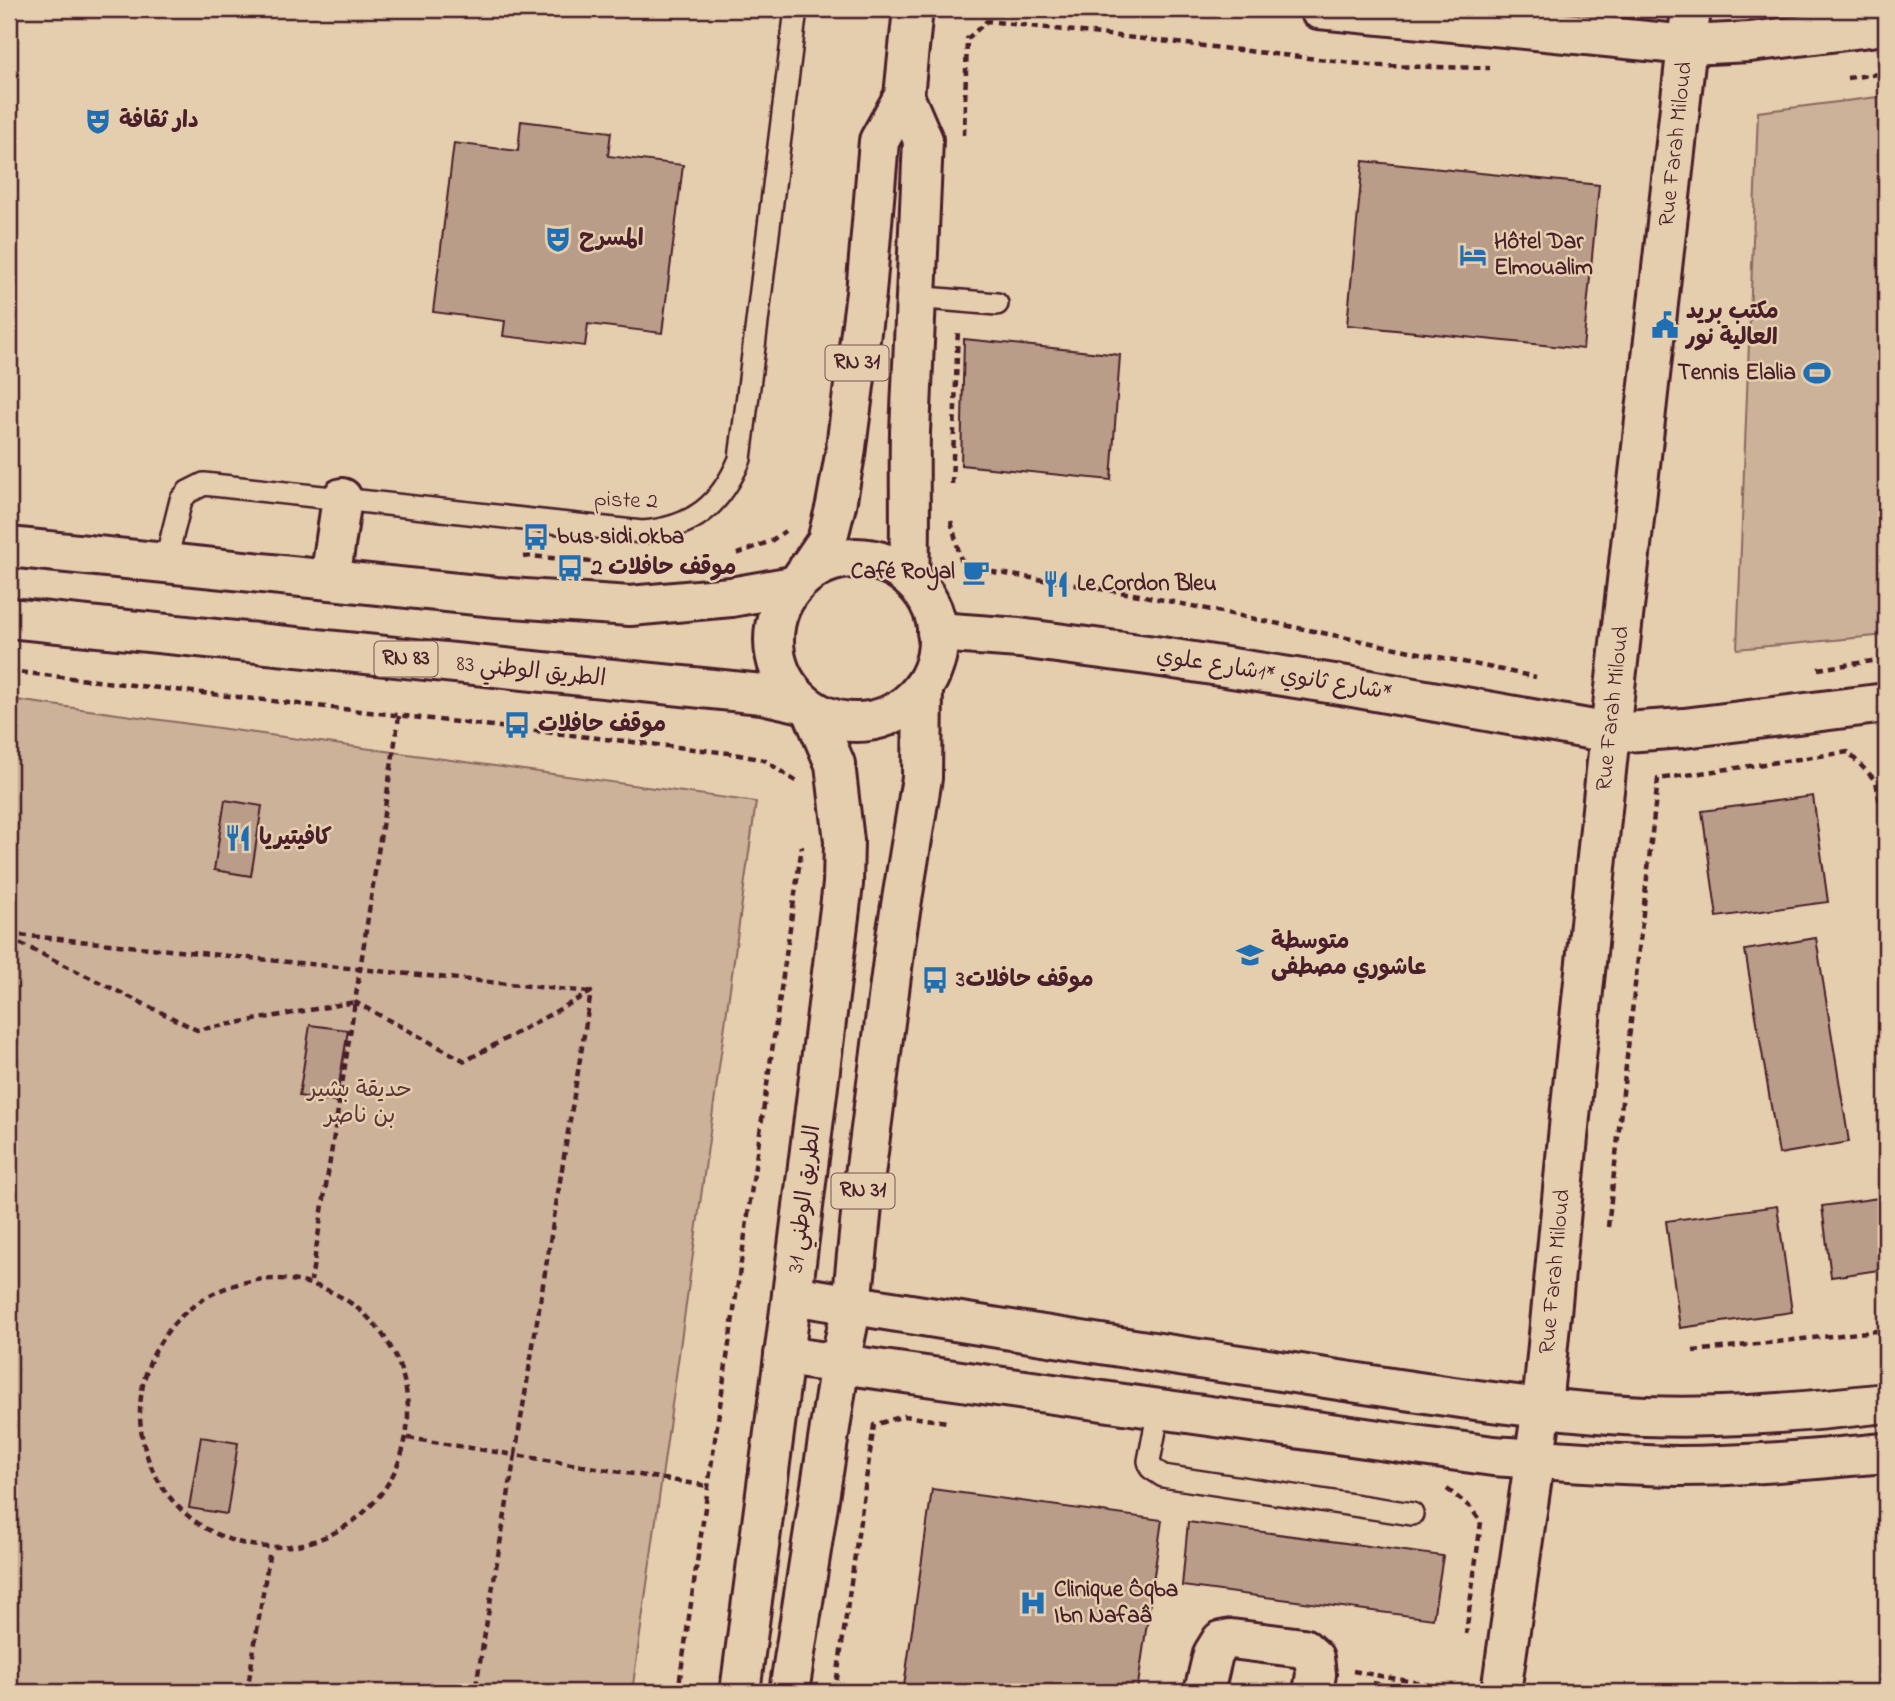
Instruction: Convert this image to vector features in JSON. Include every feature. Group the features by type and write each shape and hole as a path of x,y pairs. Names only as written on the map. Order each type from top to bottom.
{"main road":[{"name":"RN 31","path":"798,581 827,541 836,505 866,293 878,141 904,96 913,9"},
{"path":"1319,9 1690,27 1750,42 1886,25"},
{"name":"Rue Farah Miloud","path":"1501,1692 1542,1407 1610,733 1690,27"},
{"name":"RN 31","path":"904,96 923,140 914,297 909,577"},
{"path":"330,580 341,498"},
{"path":"9,547 496,597 630,606 731,597 798,581 829,562 856,557 885,562 909,577 927,599 936,621 938,644 933,667 923,688 903,708 878,720 850,723 824,716 807,706 785,683 775,659 774,633 779,608 798,581"},
{"name":"الطريق الوطني 83","path":"9,618 762,694 807,706"},
{"name":"شارع ثانوي *1شارع علوي*","path":"937,632 1019,638 1155,656 1347,686 1610,733 1684,728 1886,703"},
{"name":"RN 31","path":"789,1692 840,1363 852,1305 865,1175 892,971 922,778 923,688"},
{"name":"الطريق الوطني 31","path":"740,1692 793,1295 843,884 844,841 835,764 807,706"},
{"path":"793,1295 1411,1391 1612,1414 1728,1416 1886,1402"},
{"path":"784,1356 1493,1456 1682,1466 1886,1453"},
{"path":"1204,1692 1213,1654 1221,1641 1231,1639 1303,1648 1314,1658 1316,1674 1327,1681"}],"lane":[{"name":"piste 2","path":"165,564 181,499 204,484 642,532 663,530 684,523 703,512 719,497 740,459 796,9"},
{"path":"914,297 997,304"},
{"path":"1159,1409 1149,1461 1151,1468 1163,1476 1412,1514"}],"path":[{"path":"964,135 967,39 987,21 1378,66 1494,68"},
{"path":"1847,78 1886,73"},
{"path":"951,490 958,300"},
{"path":"949,513 961,560 993,572 1139,595 1548,680"},
{"path":"9,671 729,753 764,760 797,782 800,794"},
{"path":"311,1281 399,716"},
{"path":"1608,1227 1658,779 1848,752 1876,781 1886,839"},
{"path":"1876,781 1886,779"},
{"path":"678,1692 804,832"},
{"path":"9,936 591,992"},
{"path":"9,936 197,1030 355,1002 466,1061 591,992"},
{"path":"475,1692 591,992"},
{"path":"254,1278 311,1281 368,1315 404,1371 408,1438 382,1496 333,1537 270,1550 215,1536 170,1501 143,1450 139,1393 159,1339 200,1298 254,1278"},
{"path":"1693,1351 1886,1329"},
{"path":"835,1692 874,1425 904,1416 959,1423"},
{"path":"408,1438 708,1486"},
{"path":"1443,1485 1470,1507 1481,1522 1466,1634"},
{"path":"247,1689 270,1550"},
{"path":"1327,1681 1463,1690"},
{"path":"238,1692 247,1689 252,1692"}],"green space":[{"name":"Tennis Elalia","path":"1886,96 1886,635 1737,649 1758,112"},
{"name":"حديقة بشير بن ناصر","path":"9,699 756,802 632,1692 9,1692"}],"building":[{"name":"المسرح","path":"521,121 611,132 608,156 683,165 662,333 588,324 585,346 503,336 505,321 433,312 454,143 518,151"},
{"name":"Hôtel Dar Elmoualim","path":"1363,161 1599,185 1583,349 1347,325"},
{"path":"964,339 1120,355 1111,480 961,465"},
{"path":"1813,796 1828,902 1717,917 1702,811"},
{"name":"كافيتيريا","path":"225,800 262,806 251,876 214,870"},
{"path":"1816,938 1849,1142 1779,1154 1745,950"},
{"path":"310,1025 348,1030 336,1102 299,1096"},
{"path":"1886,1197 1886,1269 1831,1277 1822,1206"},
{"path":"1777,1206 1792,1312 1680,1328 1666,1221"},
{"path":"201,1437 238,1443 227,1514 189,1508"},
{"name":"Clinique Ôqba Ibn Nafaâ","path":"932,1489 1162,1520 1137,1692 946,1692 904,1686"},
{"path":"1188,1522 1443,1556 1433,1619 1182,1586"},
{"path":"1374,1682 1423,1692 1373,1692"}],"place":[{"name":"دار ثقافة","path":"98,121"},
{"name":"المسرح","path":"558,239"},
{"name":"Hôtel Dar Elmoualim","path":"1473,255"},
{"name":"مكتب بريد العالية نور","path":"1665,325"},
{"name":"Tennis Elalia","path":"1817,373"},
{"name":"bus sidi okba","path":"536,537"},
{"name":"موقف حافلات 2","path":"570,568"},
{"name":"Café Royal","path":"976,572"},
{"name":"Le Cordon Bleu","path":"1056,584"},
{"name":"موقف حافلات","path":"517,725"},
{"name":"كافيتيريا","path":"238,838"},
{"name":"متوسطة عاشوري مصطفى","path":"1250,955"},
{"name":"موقف حافلات3","path":"935,980"},
{"name":"Clinique Ôqba Ibn Nafaâ","path":"1033,1603"}]}
